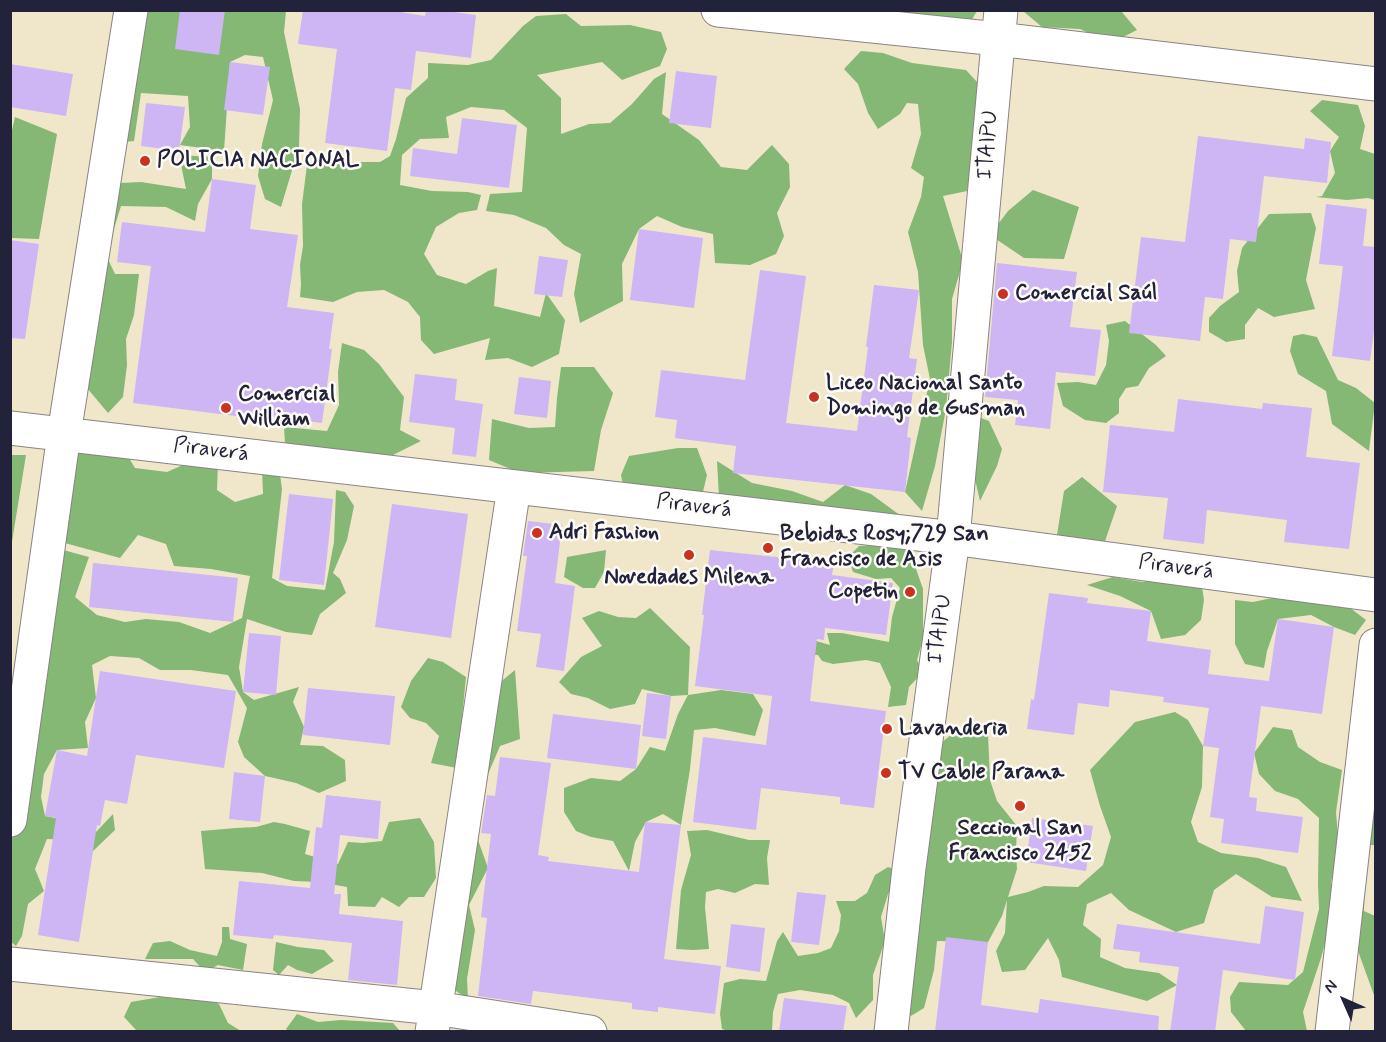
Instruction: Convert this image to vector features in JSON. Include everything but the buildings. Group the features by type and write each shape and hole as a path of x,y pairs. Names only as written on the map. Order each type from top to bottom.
{"street":[{"path":"10,820 64,434 131,10"},
{"path":"718,10 999,25 1376,84"},
{"name":"ITAIPU","path":"891,1032 909,868 953,538 999,25"},
{"name":"Piraverá","path":"10,428 953,538 1376,595"},
{"path":"434,1020 514,487"},
{"path":"1332,1032 1376,645"},
{"path":"10,964 434,1020 590,1032"}],"green space":[{"path":"127,11 286,11 284,32 300,109 299,147 281,207 265,199 258,176 262,144 273,100 263,57 245,55 230,62 224,151 180,145 190,127 188,96 141,93 134,141 106,144"},
{"path":"876,11 977,11 965,31"},
{"path":"1023,11 1121,11 1137,30 1111,43 1080,29 1042,27"},
{"path":"566,14 581,26 630,25 661,32 667,49 660,66 622,80 602,62 537,75 561,98 561,134 589,124 610,123 632,104 654,79 666,72 662,114 699,140 721,167 747,170 772,145 789,164 790,187 777,213 784,236 776,254 750,265 715,263 713,234 682,227 657,216 639,229 622,264 623,301 580,323 574,294 581,254 564,245 546,228 514,215 486,211 490,194 522,192 527,128 504,110 471,107 446,117 449,138 420,139 402,155 400,185 432,191 468,192 481,195 477,210 459,213 436,227 424,254 437,275 466,284 497,268 494,306 540,317 546,293 565,320 559,354 532,367 508,358 485,360 490,338 434,354 421,340 420,317 408,302 384,290 357,292 333,302 300,297 300,265 303,246 302,204 307,165 325,153 352,162 380,162 390,156 406,98 428,78 428,63 468,65 491,60 523,26 536,16"},
{"path":"861,51 883,53 912,63 966,70 978,83 979,119 967,191 943,196 963,261 952,299 952,342 946,409 935,466 922,511 905,492 930,379 923,345 918,272 908,232 921,197 924,177 911,168 921,134 918,104 907,103 900,114 878,129 868,113 858,84 844,69"},
{"path":"1322,100 1358,105 1365,126 1360,149 1375,154 1375,200 1316,197 1322,196 1335,173 1330,151 1339,137 1310,111"},
{"path":"15,117 57,134 39,239 11,238 10,139"},
{"path":"179,155 212,157 212,179 198,204 195,221 166,207 121,206 106,255 115,274 139,274 134,315 126,339 127,365 123,397 108,413 87,388 100,184 141,182 186,189"},
{"path":"1033,190 1079,207 1064,259 1024,258 990,235 1008,211"},
{"path":"1311,213 1316,228 1306,280 1315,309 1274,317 1258,308 1245,325 1245,339 1226,342 1209,332 1209,318 1220,306 1239,292 1237,271 1242,248 1269,214"},
{"path":"1125,321 1156,345 1166,356 1149,368 1138,386 1126,388 1119,399 1119,413 1106,423 1085,420 1063,406 1057,383 1078,382 1096,385 1106,365 1109,341 1106,325"},
{"path":"1303,334 1317,337 1338,380 1356,388 1375,403 1369,451 1332,424 1326,391 1298,374 1290,351 1293,336"},
{"path":"342,343 364,350 379,364 404,397 400,430 421,441 387,458 285,443 284,427 327,431 339,405 338,372"},
{"path":"561,367 594,367 613,393 601,430 594,471 520,473 489,460 492,419 529,428 555,427"},
{"path":"971,414 989,421 1002,449 997,466 980,501 964,432"},
{"path":"91,443 126,453 135,468 167,472 185,464 218,463 217,490 235,502 263,494 262,469 279,467 282,489 272,578 287,586 325,590 334,542 336,490 345,492 354,506 347,540 333,573 340,579 346,593 320,614 312,635 286,632 247,619 239,667 243,692 254,700 299,687 293,702 304,727 300,745 323,746 345,760 346,781 319,793 296,783 265,776 244,757 238,742 247,708 228,675 191,670 160,670 139,658 110,656 92,665 96,698 85,722 88,748 57,750 44,774 41,797 45,816 69,821 96,832 113,814 115,830 93,851 72,840 47,839 35,869 44,891 28,904 22,936 16,946 11,942 11,836 56,548 89,557 75,597 97,615 125,622 146,619 179,622 210,633 242,618 250,576 211,569 174,566 166,544 138,535 120,558 61,542 73,454"},
{"path":"678,448 697,448 707,475 702,496 626,499 621,475 629,456"},
{"path":"10,455 26,455 11,548"},
{"path":"717,461 752,483 792,491 823,502 845,485 871,494 908,521 719,498"},
{"path":"1082,477 1117,506 1102,550 1056,541 1064,491"},
{"path":"900,544 913,552 923,589 923,639 917,660 923,672 909,687 906,705 888,707 891,687 880,663 866,660 833,664 822,661 818,655 807,655 816,641 830,645 827,633 842,633 889,642 892,617 900,588 891,578 876,579 853,572 848,557 859,546"},
{"path":"606,550 604,572 595,588 583,588 564,577 567,557"},
{"path":"1113,577 1142,582 1173,578 1202,587 1204,600 1201,620 1185,635 1161,639 1151,611 1120,596 1087,585"},
{"path":"1286,595 1345,604 1366,620 1355,635 1311,615 1278,619 1264,668 1245,664 1235,644 1235,600 1253,602"},
{"path":"650,608 690,647 688,695 671,696 642,689 635,704 610,709 588,698 571,694 559,682 581,657 602,646 582,618 599,611 618,617 636,618"},
{"path":"428,658 443,662 466,677 457,768 431,763 439,736 426,723 410,718 401,707 411,681"},
{"path":"515,670 520,739 500,746 486,779 475,824 488,868 469,905 475,930 467,979 468,999 444,983 498,684"},
{"path":"721,690 753,694 763,710 755,736 715,728 694,730 681,825 663,814 646,822 635,842 629,871 613,841 591,837 576,831 564,812 564,788 591,778 620,781 636,769 650,747 665,751 678,714 688,695"},
{"path":"1175,712 1188,720 1203,746 1202,787 1191,822 1198,842 1221,853 1258,858 1286,867 1302,901 1272,897 1236,874 1214,890 1204,923 1176,932 1129,910 1111,893 1087,904 1083,925 1101,939 1100,957 1125,968 1159,973 1177,985 1147,1001 1062,977 1059,960 1048,938 1025,970 1002,972 996,951 1005,933 1007,900 1002,916 988,942 937,941 934,970 924,1008 911,1016 900,995 925,831 934,812 930,752 952,734 988,734 990,780 997,801 1017,826 1017,869 1008,897 1044,886 1078,887 1103,865 1111,837 1090,770 1135,722"},
{"path":"1273,727 1292,730 1298,747 1320,762 1342,770 1336,812 1339,849 1331,882 1333,914 1303,1012 1307,1031 1246,1031 1231,1012 1230,997 1239,982 1288,985 1303,972 1319,909 1319,818 1298,799 1275,791 1259,774 1254,753"},
{"path":"1375,770 1375,845 1366,845 1364,911 1375,916 1375,998 1349,926"},
{"path":"420,818 434,842 436,878 424,897 409,897 399,907 382,897 375,907 348,906 347,887 294,881 262,873 205,869 201,831 256,827 274,822 285,824 310,831 305,854 338,864 348,842 382,841 389,822"},
{"path":"707,830 749,840 770,840 767,858 769,885 755,884 735,893 718,889 706,892 709,949 676,949 681,890 691,855 687,831"},
{"path":"888,867 900,871 888,894 881,917 885,941 873,975 873,1000 856,1018 849,1003 833,995 800,990 778,994 773,1012 772,1031 722,1029 720,1014 724,983 740,979 766,981 777,941 783,932 798,956 831,948 839,931 841,915 836,901 855,901 867,893 875,875"},
{"path":"222,927 229,927 230,939 247,944 243,970 218,965 205,972 193,959 145,959 153,943 170,941 190,950 217,956 222,942"},
{"path":"276,942 324,950 334,961 312,974 288,965 279,975 273,970"},
{"path":"199,996 219,1004 228,1023 241,1031 137,1031 124,1017 131,1002 160,997 179,999"},
{"path":"297,1014 318,1022 341,1020 393,1023 400,1031 288,1031 286,1029"}],"place":[{"name":"POLICIA NACIONAL","path":"145,161"},
{"name":"Comercial Saúl","path":"1003,294"},
{"name":"Liceo Nacional Santo Domingo de Gusman","path":"814,397"},
{"name":"Comercial William","path":"226,408"},
{"name":"Adri Fashion","path":"537,533"},
{"name":"Bebidas Rosy;729 San Francisco de Asis","path":"768,548"},
{"name":"Novedades Milena","path":"689,555"},
{"name":"Copetin","path":"910,592"},
{"name":"Lavanderia","path":"887,729"},
{"name":"TV Cable Parana","path":"886,773"},
{"name":"Seccional San Francisco 2452","path":"1020,806"}]}
